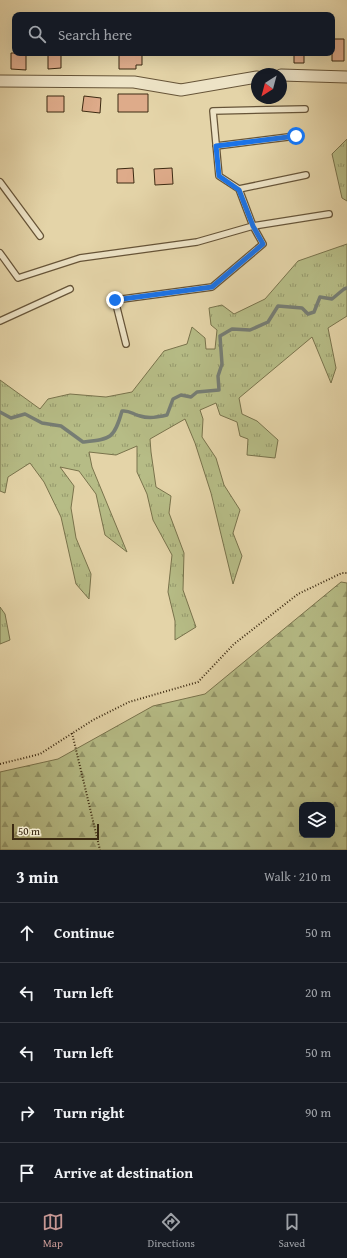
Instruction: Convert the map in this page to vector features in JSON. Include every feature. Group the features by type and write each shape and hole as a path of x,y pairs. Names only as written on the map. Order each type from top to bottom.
{"street":[{"path":"287,76 347,77"},
{"path":"0,81 134,82 181,90 251,78"}],"lane":[{"path":"126,344 115,300 212,287 263,244 253,226 239,190 219,176 213,111 305,109"},
{"path":"216,146 296,136"},
{"path":"239,190 306,175"},
{"path":"0,182 40,236"},
{"path":"0,253 18,278 80,258 197,242 253,226 329,214"},
{"path":"0,322 70,289"}],"path":[{"path":"0,764 40,754 93,720 128,702 198,682 234,644 298,594 342,572 347,573"},
{"path":"72,733 100,850"}],"green space":[{"path":"347,139 347,201 342,198 332,154"},
{"path":"347,244 347,316 328,328 336,368 331,383 312,337 239,398 242,414 257,421 278,440 275,458 247,455 248,439 240,436 237,422 220,415 216,403 200,410 203,419 202,437 216,458 224,485 240,510 233,533 242,556 233,584 211,493 195,443 185,419 150,439 156,487 171,496 169,513 184,553 183,590 196,627 175,640 175,621 168,592 172,555 153,520 147,494 137,472 137,446 116,455 89,452 92,467 127,552 105,535 96,494 79,471 60,467 74,486 71,508 76,538 91,574 89,599 76,584 61,517 44,482 30,463 8,477 5,493 0,491 0,380 40,409 48,399 70,394 106,397 132,392 164,351 187,344 192,327 205,338 206,349 215,349 217,330 211,325 209,308 222,305 234,314 265,299 298,261"},
{"path":"341,582 347,583 347,850 0,850 0,772 58,759 153,706 205,694"},
{"path":"0,607 5,614 10,640 0,644"}],"building":[{"path":"335,39 344,39 344,61 332,61 332,56 335,56"},
{"path":"11,53 12,56 26,56 26,70 11,69"},
{"path":"48,56 61,56 61,68 48,69"},
{"path":"119,56 142,56 142,65 136,65 136,69 119,69"},
{"path":"294,56 304,56 304,63 294,63"},
{"path":"118,94 148,94 148,112 118,112"},
{"path":"47,96 64,96 64,112 47,112"},
{"path":"84,96 101,98 100,113 82,111"},
{"path":"133,168 134,183 117,183 117,169"},
{"path":"172,168 173,184 155,185 154,169"}],"waterway":[{"path":"0,412 11,418 25,414 42,423 61,426 83,442 106,438 114,432 122,411 147,417 164,416 167,415 173,399 181,395 191,397 197,392 219,390 218,376 222,364 220,336 232,329 250,330 268,322 278,306 302,308 308,314 314,312 320,297 332,299 347,288"}],"route":[{"path":"115,300 212,287 263,244 253,226 239,190 219,176 216,146 296,136"}]}
